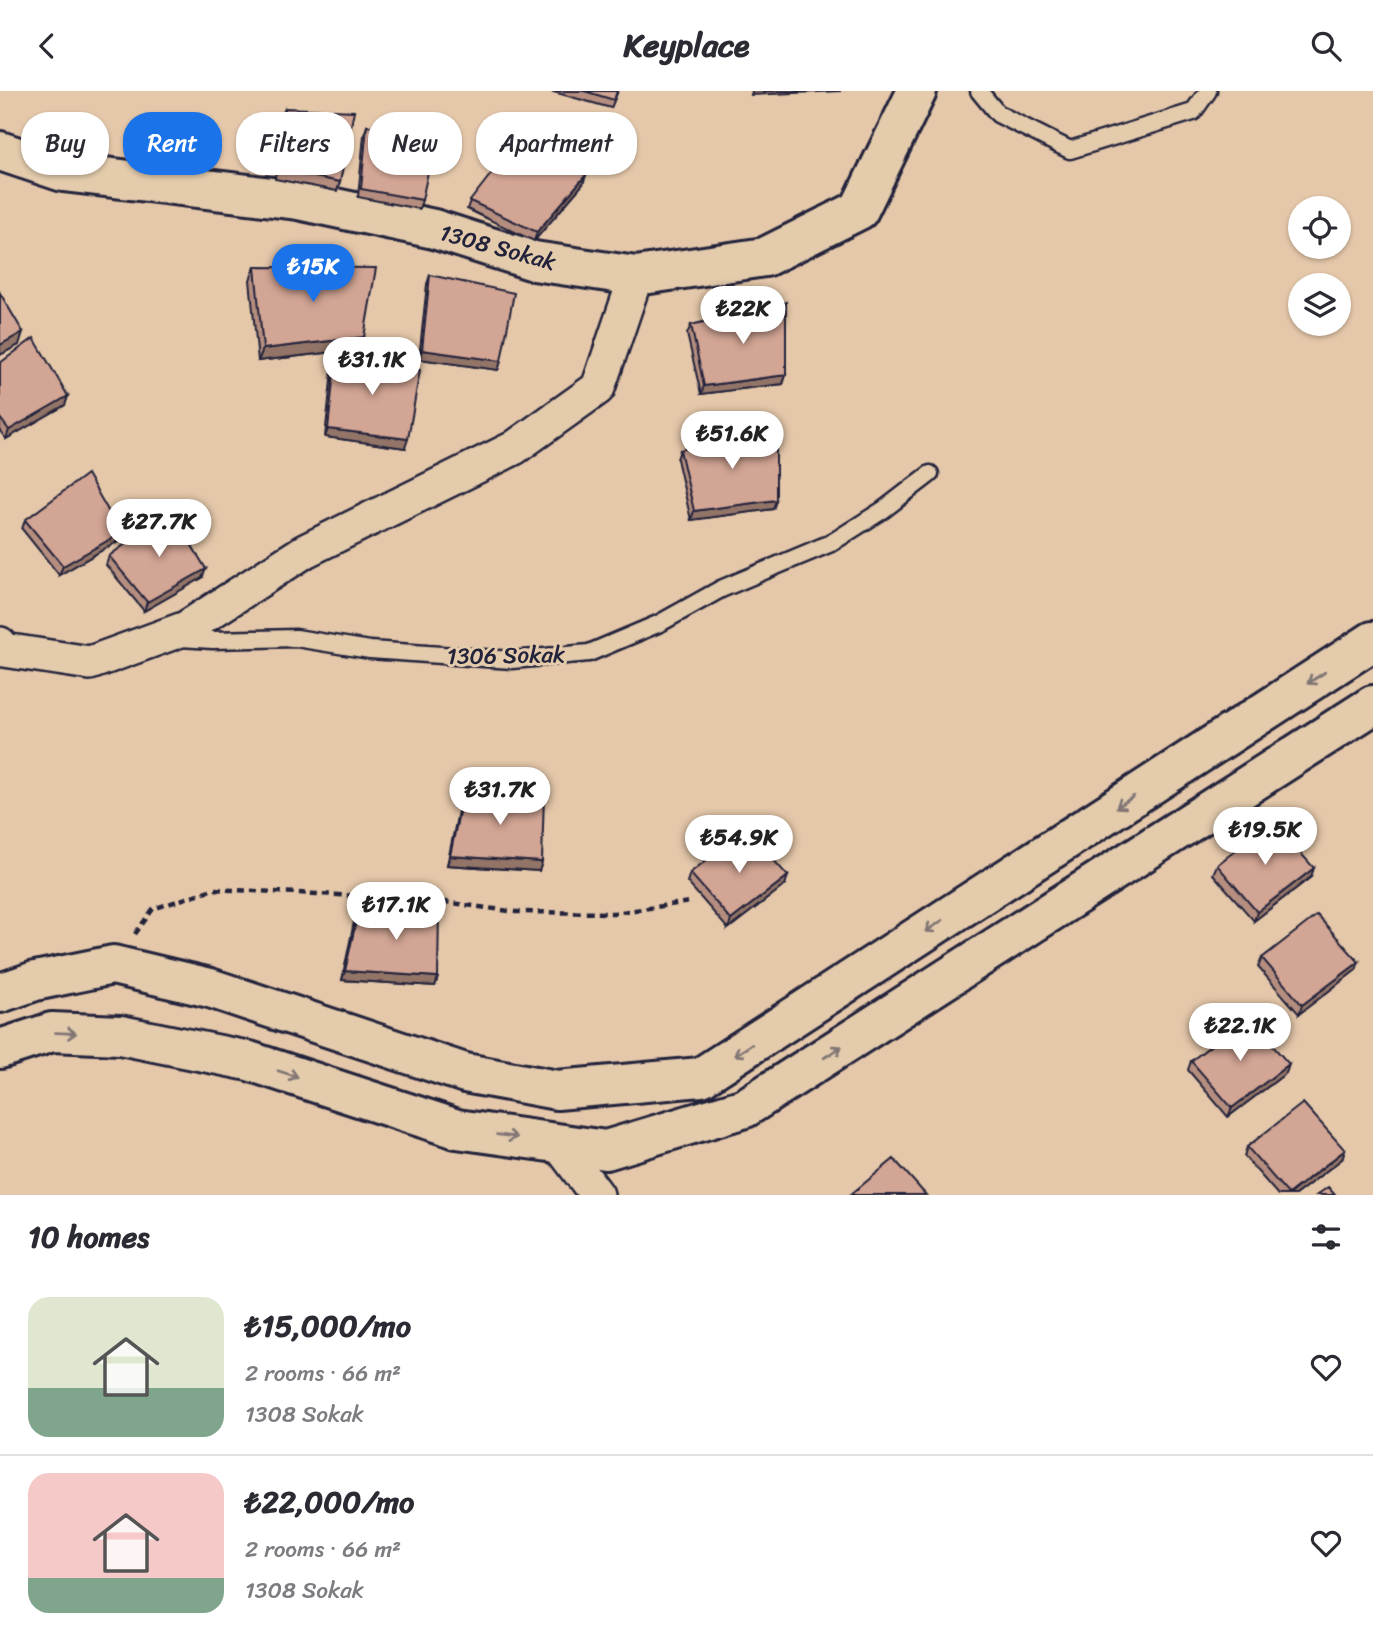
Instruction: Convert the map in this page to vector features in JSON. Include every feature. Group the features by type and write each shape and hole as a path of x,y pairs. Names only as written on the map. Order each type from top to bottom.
{"street":[{"name":"1308 Sokak","path":"0,151 63,172 298,200 434,229 534,261 636,277 765,257 859,210 917,91"},
{"name":"1306 Sokak","path":"0,645 4,650 90,663 186,628 305,551 514,448 598,388 636,277"},
{"path":"0,993 35,981 113,965 210,988 465,1073 557,1090 701,1077 1373,641"},
{"path":"0,1049 52,1033 120,1035 249,1061 457,1129 606,1150 745,1108 1373,705"},
{"path":"558,1143 597,1195"}],"lane":[{"path":"979,91 998,114 1070,150 1193,112 1208,91"},
{"name":"1306 Sokak","path":"163,636 213,641 296,638 370,650 512,660 589,653 660,622 721,589 831,543 883,510 930,474"}],"path":[{"path":"113,965 153,909 214,888 423,899 516,912 614,913 690,902"}],"building":[{"path":"584,91 617,91 614,100"},
{"path":"285,108 354,111 354,112 285,112"},
{"path":"367,126 368,175 427,175 422,200 361,189"},
{"path":"304,175 341,175 340,182"},
{"path":"490,175 586,175 537,232 470,201"},
{"path":"255,267 376,268 364,337 263,349"},
{"path":"430,275 514,293 501,361 422,350"},
{"path":"0,293 23,332 0,345"},
{"path":"786,302 786,375 704,386 691,325"},
{"path":"34,338 68,396 9,430 0,418 0,363"},
{"path":"336,353 420,370 408,439 328,429"},
{"path":"776,427 776,500 694,511 680,450"},
{"path":"87,474 121,533 63,566 25,520"},
{"path":"171,511 206,569 147,602 109,556"},
{"path":"463,793 544,793 542,862 450,856"},
{"path":"1272,821 1314,868 1257,912 1217,865"},
{"path":"746,829 788,876 731,920 690,873"},
{"path":"359,908 439,908 438,977 345,971"},
{"path":"1317,915 1359,962 1302,1005 1262,958"},
{"path":"1247,1017 1289,1064 1232,1108 1191,1061"},
{"path":"1303,1103 1345,1150 1288,1194 1247,1147"},
{"path":"894,1159 926,1195 850,1195"},
{"path":"1328,1187 1335,1195 1317,1195"}]}
